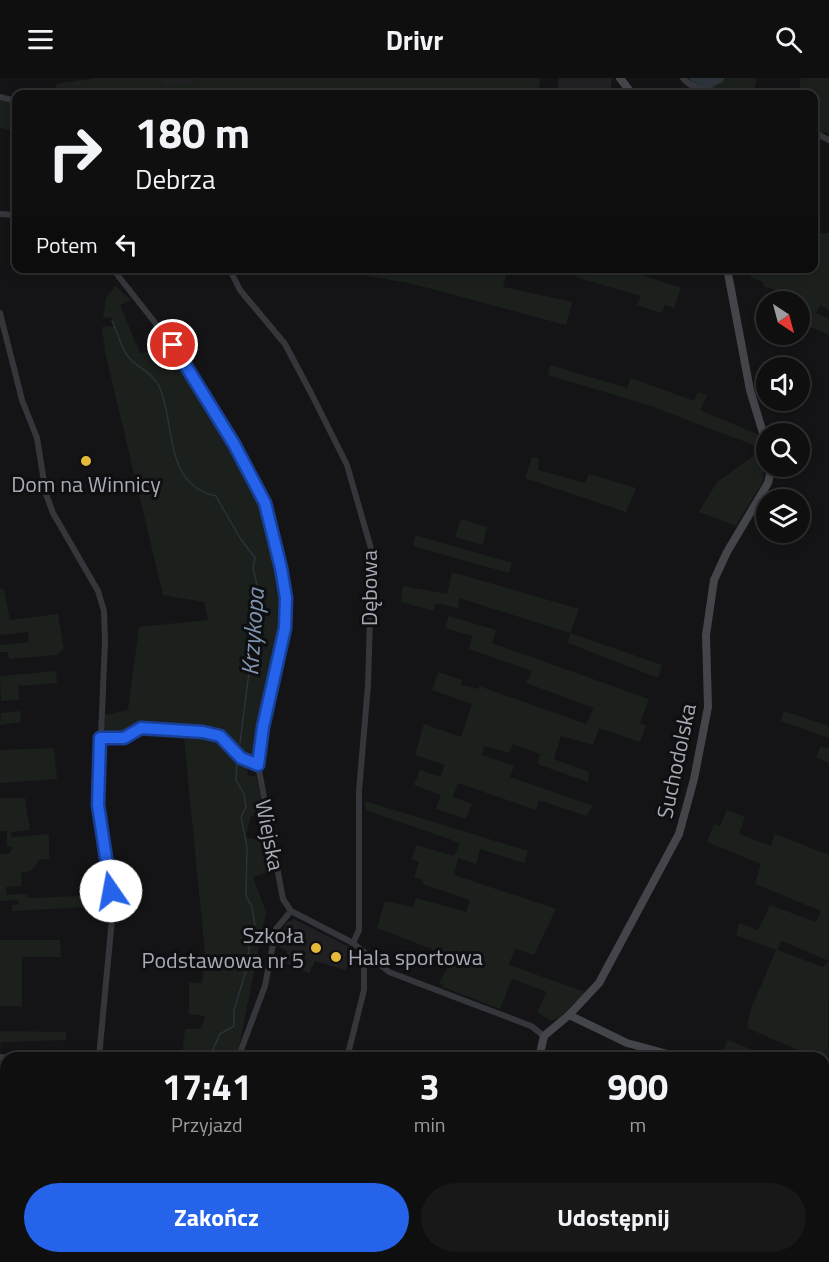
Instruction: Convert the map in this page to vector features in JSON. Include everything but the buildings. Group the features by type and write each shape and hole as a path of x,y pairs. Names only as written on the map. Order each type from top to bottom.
{"street":[{"path":"683,78 696,89 720,90"},
{"name":"Wiejska","path":"116,273 182,357 265,503 273,528 286,598 285,628 266,713 258,765 283,899 291,911"},
{"name":"Dębowa","path":"232,273 240,290 285,344 318,406 347,465 372,552 368,685 359,791 360,909 358,930 352,943"},
{"path":"729,273 750,390 760,423"},
{"path":"0,313 22,400 37,438 46,494 53,513 98,591 104,611 105,642 98,805 113,908 99,1052"},
{"name":"Suchodolska","path":"544,1036 569,1015 602,978 679,834 692,788 708,707 706,635 712,586 727,552 769,477"},
{"path":"100,738 124,738 141,728 203,732 220,736 241,758 258,765"},
{"path":"240,1052 266,986 276,929 291,911 352,943 389,972 531,1026 544,1036 540,1052"},
{"path":"348,1052 364,990 364,953"},
{"path":"569,1015 627,1042 661,1052"}],"shaded area":[{"path":"95,78 163,78 164,84 190,84 194,78 540,78 539,90 54,90 57,84"},
{"path":"163,78 194,78 190,84 163,84"},
{"path":"559,78 612,78 610,90 558,90"},
{"path":"686,78 757,78 754,90 697,88"},
{"path":"801,78 829,78 829,138 828,133 824,132 822,135 818,133 818,90 799,90"},
{"path":"0,100 12,104 12,130 0,128"},
{"path":"818,233 829,233 829,310 820,305 816,313 829,319 829,335 810,327 810,291 780,291 765,287 761,281 750,278 753,273 818,273"},
{"path":"351,273 507,273 503,287 572,302 566,325 413,284"},
{"path":"576,273 636,273 681,288 674,308 665,305 661,313 637,305 641,296 575,277"},
{"path":"115,286 131,300 120,305 140,353 171,349 231,447 249,481 265,516 277,552 283,589 282,627 260,727 255,761 246,759 248,776 256,776 265,818 251,816 246,836 250,839 268,839 272,852 267,854 270,871 253,877 266,912 238,1052 183,1052 185,1029 201,1029 205,1016 189,1014 189,983 202,983 205,953 184,739 126,735 112,737 104,731 104,715 128,710 139,627 208,620 204,602 163,595 105,352 102,327 113,326 111,317 103,318 106,298"},
{"path":"550,365 627,388 631,378 694,401 698,392 707,395 700,410 756,434 756,446 648,405 548,375"},
{"path":"756,454 756,477 763,477 763,481 756,489 736,526 699,512 717,482"},
{"path":"532,457 539,458 538,470 585,483 589,474 636,488 626,512 525,478"},
{"path":"461,519 487,527 483,545 455,537"},
{"path":"415,535 512,563 509,573 413,546"},
{"path":"452,572 579,609 570,633 459,598 458,608 435,603 434,611 401,602 403,586 447,594"},
{"path":"4,588 10,620 58,614 64,649 57,655 9,659 8,652 0,652 0,645 29,642 28,632 0,635 0,589"},
{"path":"449,616 496,630 492,643 649,699 640,723 646,726 640,742 599,728 593,745 561,736 554,759 589,772 588,782 537,764 540,754 513,744 509,753 484,746 482,755 514,766 510,777 593,806 586,816 539,800 536,810 458,783 453,797 472,804 466,819 436,809 441,795 414,785 420,770 440,777 445,765 415,755 424,724 461,737 472,704 432,690 438,672 462,680 461,685 479,689 479,686 586,724 594,708 526,683 532,671 469,649 472,636 445,628"},
{"path":"570,633 662,665 658,678 568,643"},
{"path":"56,671 57,683 18,686 19,700 1,701 0,676"},
{"path":"20,711 21,722 0,725 1,713"},
{"path":"784,711 829,726 829,738 781,721"},
{"path":"821,746 829,749 829,763 816,757"},
{"path":"54,748 57,779 0,783 0,750"},
{"path":"0,798 25,798 30,830 11,832 12,837 49,834 49,859 40,859 31,871 21,873 22,886 6,887 6,895 26,894 29,898 105,895 106,906 12,911 12,905 19,904 18,900 0,901 0,854 10,854 12,847 7,846 7,831 0,831"},
{"path":"365,801 528,851 524,863 480,849 476,864 458,858 454,875 556,909 534,955 515,949 509,965 585,992 560,1017 551,1021 537,1012 547,992 512,979 500,1009 443,987 443,984 439,983 449,965 454,967 458,959 377,928 385,901 413,907 416,898 466,912 470,900 423,884 422,880 414,877 419,862 411,859 417,845 454,856 460,843 366,810"},
{"path":"727,810 745,817 739,834 771,846 775,834 829,855 829,961 828,1052 803,1052 747,1028 750,1011 776,950 736,935 739,923 758,930 770,905 816,922 821,911 755,884 761,864 707,842 714,824 720,826","holes":["782,941 829,961 823,967 777,950"]},
{"name":"Szkoła Podstawowa nr 5","path":"294,919 355,950 346,970 315,961 309,973 284,962 287,951 276,945 286,923"},
{"path":"0,940 60,940 61,957 22,957 22,1007 0,1006"},
{"path":"301,957 312,961 308,970 296,967 295,962"},
{"path":"0,1031 66,1032 66,1040 1,1042 0,1050"},
{"path":"728,1040 758,1052 722,1052"}],"waterway":[{"path":"695,78 707,84 719,78"},
{"name":"Krzykopa","path":"112,321 128,356 159,386 179,466 187,479 199,490 216,496 240,538 255,558 253,568 259,593 240,743"},
{"name":"Krzykopa","path":"212,1052 220,1034 234,1026 234,1010 247,967 250,941 255,926 252,907 246,896 247,847 241,817 246,807 244,794 236,780 237,759"}],"place":[{"name":"Dom na Winnicy","path":"86,461"},
{"name":"Szkoła Podstawowa nr 5","path":"316,948"},
{"name":"Hala sportowa","path":"336,957"}],"route":[{"path":"111,891 106,872 98,805 100,738 124,738 141,728 203,732 220,736 241,758 258,765 263,727 285,628 286,598 273,528 265,503 234,444 173,345"}]}
